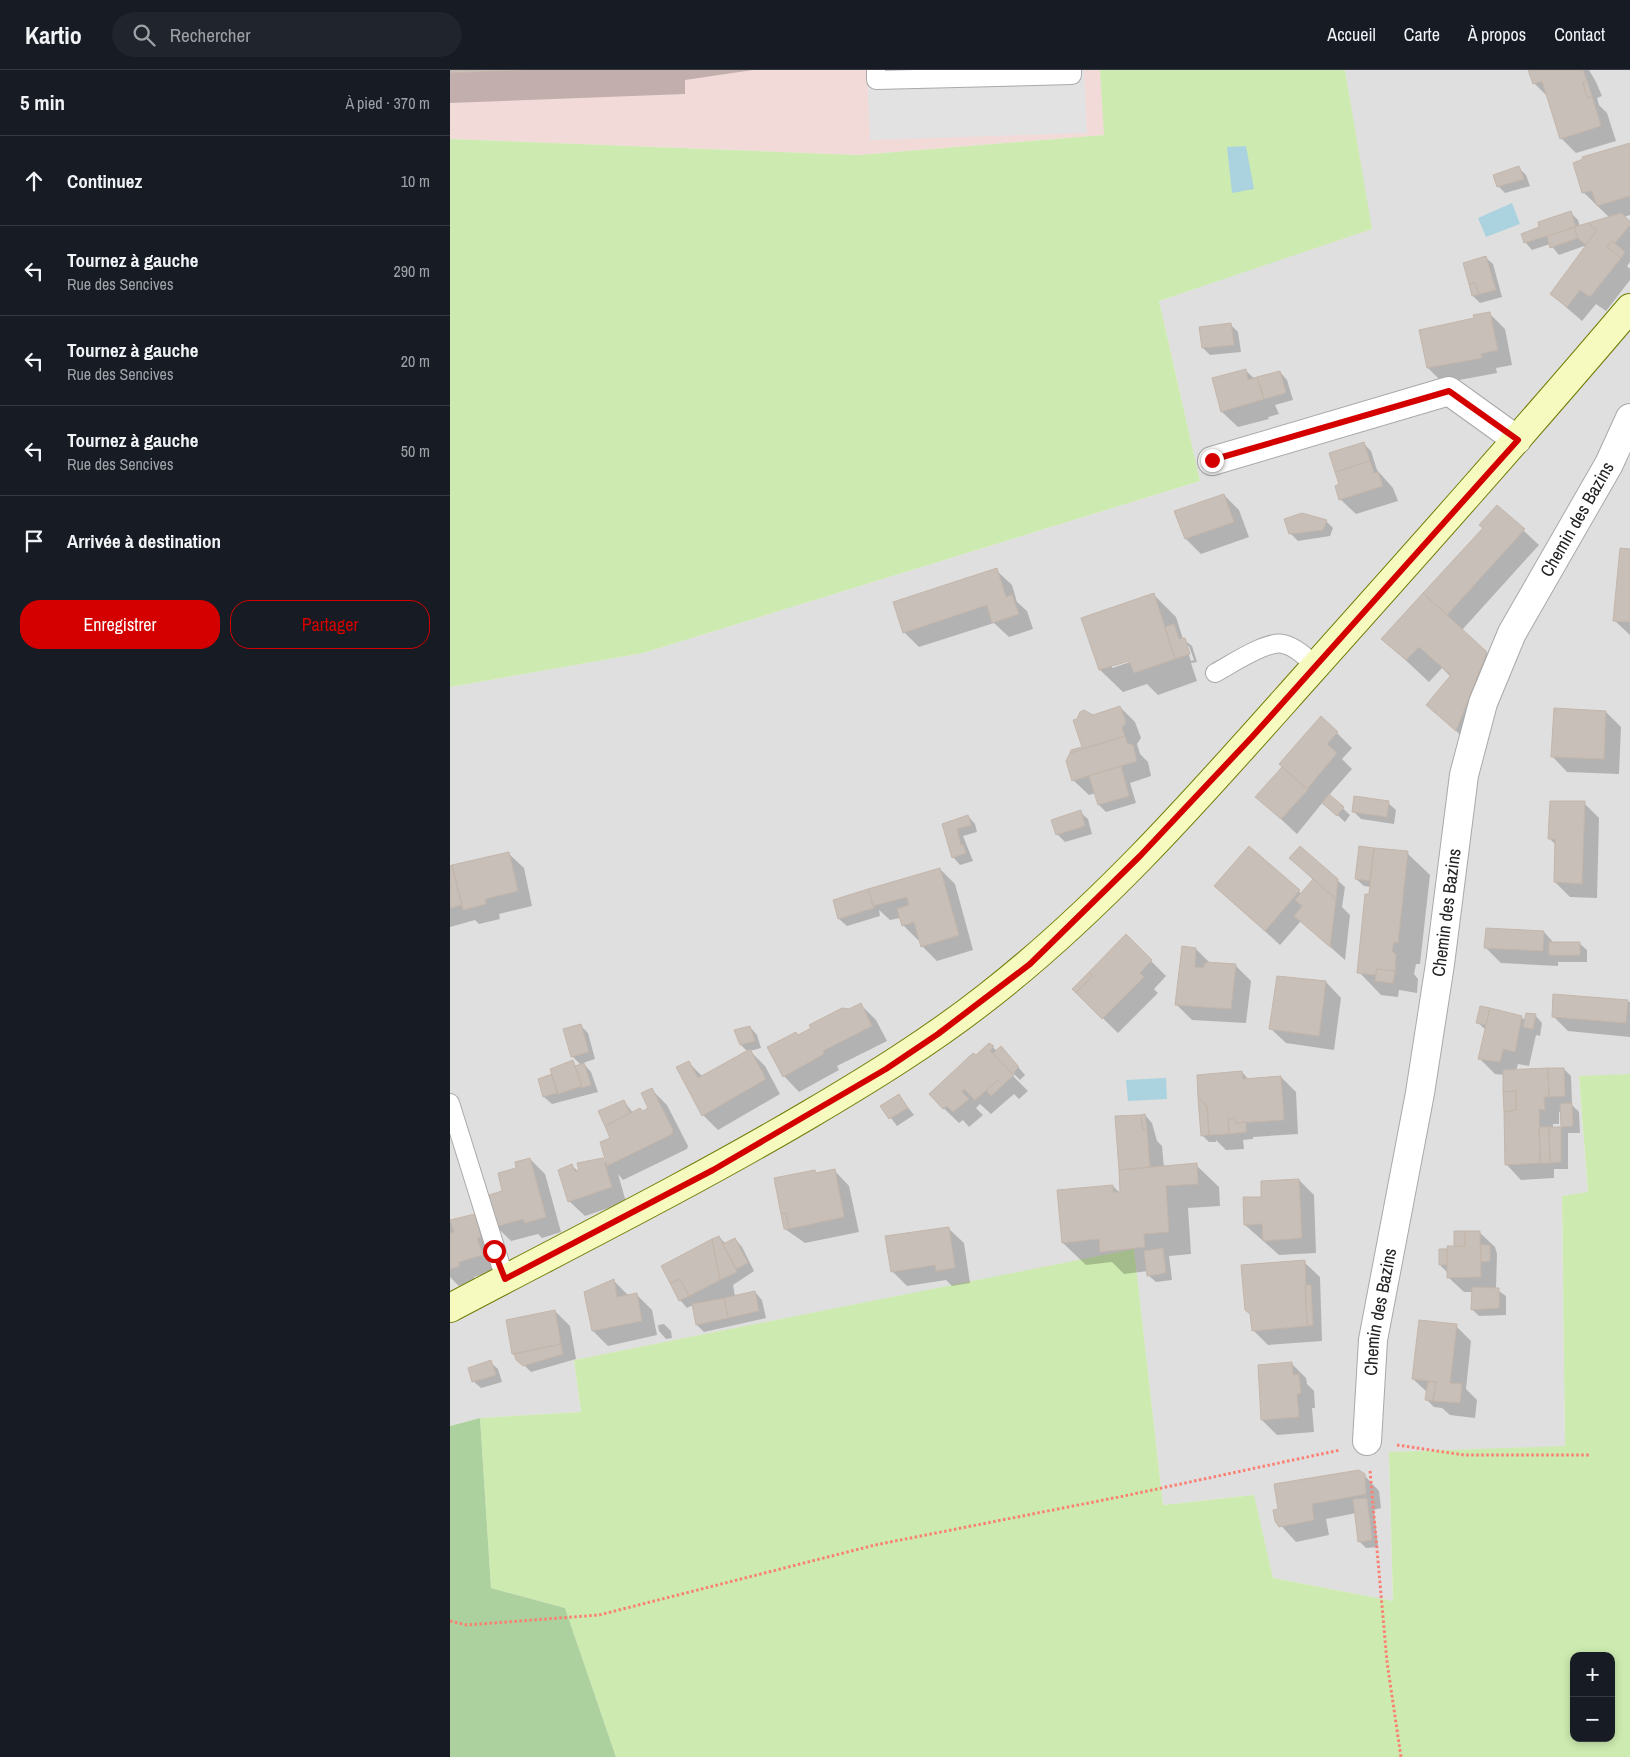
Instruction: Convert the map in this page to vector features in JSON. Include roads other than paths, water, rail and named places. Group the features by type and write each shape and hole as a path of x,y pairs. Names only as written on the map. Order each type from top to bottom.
{"street":[{"path":"450,1308 764,1142 886,1069 985,999 1030,964 1140,856 1315,666 1518,440 1630,308"},
{"path":"1212,460 1449,391 1518,440"},
{"name":"Chemin des Bazins","path":"1367,1441 1373,1340 1420,1094 1440,964 1466,766 1483,703 1512,633 1609,464 1630,418"}],"lane":[{"path":"876,70 876,80 1072,75 1072,70"},
{"path":"1215,673 1269,645 1282,643 1297,650 1315,666"},
{"path":"450,1103 505,1279"}],"water":[{"path":"1246,146 1254,189 1232,193 1227,147"},
{"path":"1512,203 1520,224 1486,237 1478,218"},
{"path":"1166,1078 1167,1099 1128,1101 1126,1080"}]}
